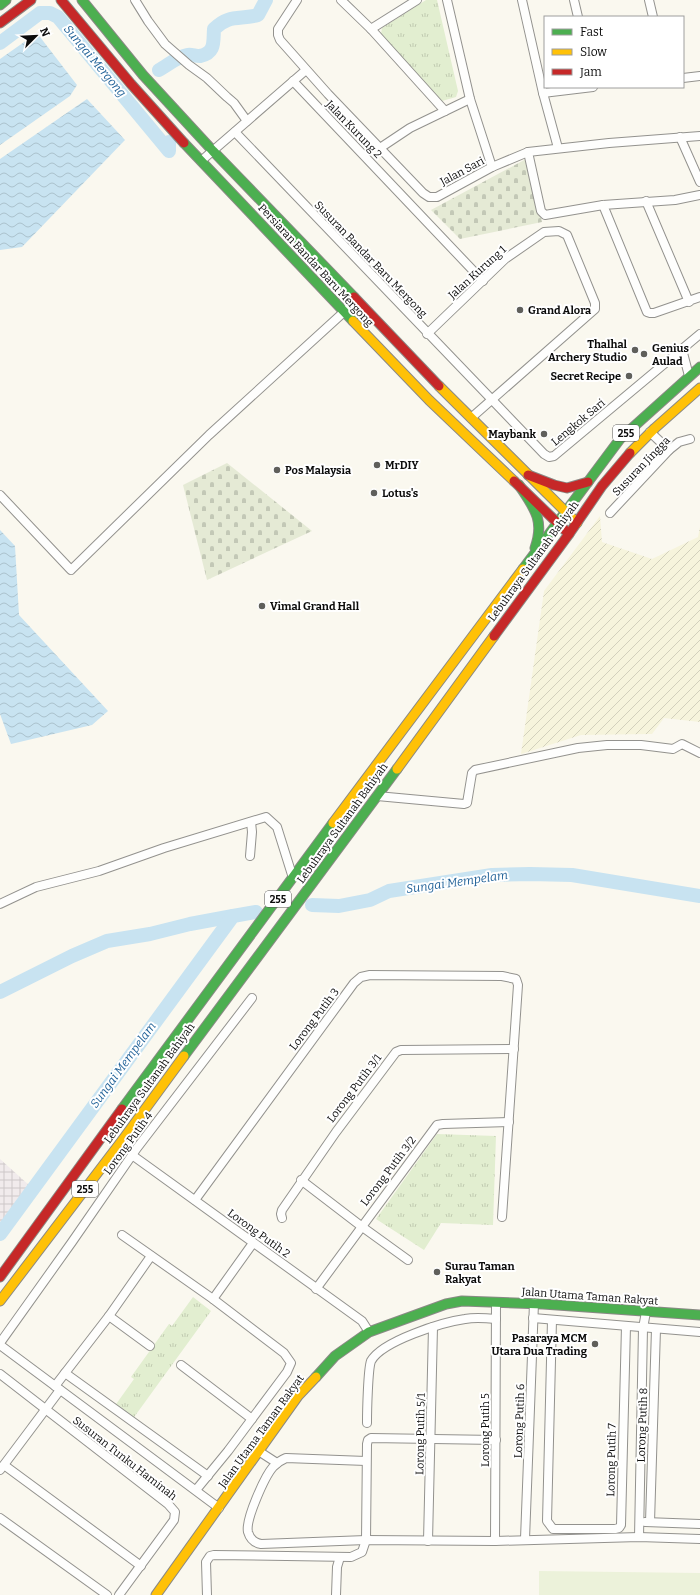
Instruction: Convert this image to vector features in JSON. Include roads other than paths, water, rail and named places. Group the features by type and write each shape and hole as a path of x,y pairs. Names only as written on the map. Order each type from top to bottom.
{"main road":[{"path":"0,5 6,0"},
{"path":"0,23 31,0"},
{"name":"Persiaran Bandar Baru Mergong","path":"61,0 132,84 201,161 344,312 429,400 569,534"},
{"name":"Persiaran Bandar Baru Mergong","path":"82,0 143,75 213,151 356,301 577,523"},
{"name":"Lebuhraya Sultanah Bahiyah","path":"0,1277 351,797 566,513 620,439 700,367"},
{"name":"Lebuhraya Sultanah Bahiyah","path":"0,1301 162,1087 614,471 650,432 700,388"},
{"path":"528,475 554,485 567,488 588,482"},
{"path":"519,485 537,513 541,524 540,538 528,562"},
{"path":"147,1074 162,1087"},
{"name":"Jalan Utama Taman Rakyat","path":"156,1595 260,1452 298,1396 335,1356 369,1332 446,1304 462,1301 534,1303 646,1312 700,1314"}],"street":[{"name":"Jalan Sari","path":"297,0 278,29 280,40 306,70 422,193 429,197 437,197 492,167 528,152 558,148 700,136"},
{"path":"341,0 371,29 445,111"},
{"path":"371,29 417,0"},
{"path":"447,0 470,99 492,167"},
{"path":"522,0 543,93 558,148"},
{"path":"574,0 578,16"},
{"path":"649,0 653,16"},
{"path":"138,1 148,21 164,44 207,78 234,103 247,121"},
{"path":"201,161 306,70"},
{"path":"684,78 700,76"},
{"name":"Jalan Kurung 2","path":"293,81 483,280"},
{"path":"543,93 586,88"},
{"path":"380,148 410,128 470,99"},
{"name":"Susuran Bandar Baru Mergong","path":"235,132 491,401"},
{"path":"680,137 700,182"},
{"path":"528,152 541,211 545,215 603,205 675,200 700,196"},
{"path":"646,202 689,302"},
{"path":"603,205 647,312 654,313 700,297"},
{"name":"Jalan Kurung 1","path":"427,334 505,259 544,232 560,231 567,235 595,303 595,309 591,315 471,418"},
{"path":"0,495 71,570 209,435 356,301"},
{"path":"689,376 682,349 700,334"},
{"name":"Lengkok Sari","path":"491,401 544,454 549,457 554,456 682,349"},
{"path":"650,432 669,450"},
{"name":"Susuran Jingga","path":"610,513 669,450 679,442 690,439"},
{"path":"377,796 464,804 467,803 472,773 475,770 578,748 607,745 641,745 673,749 682,744 700,753"},
{"path":"0,904 36,887 99,871 164,848 266,817 277,827 293,878"},
{"path":"250,856 252,832 251,822"},
{"name":"Lorong Putih 3","path":"195,1200 275,1089 354,983 361,977 502,976 516,978 518,984 514,1049"},
{"name":"Lorong Putih 4","path":"0,1344 132,1155 252,998"},
{"path":"502,1217 514,1049"},
{"name":"Lorong Putih 3/1","path":"282,1218 282,1210 301,1180 396,1052 401,1050 514,1049"},
{"name":"Lorong Putih 3/2","path":"316,1289 437,1125 509,1122"},
{"name":"Lorong Putih 2","path":"132,1155 316,1289 362,1320 369,1332"},
{"path":"301,1180 408,1260"},
{"path":"122,1236 213,1299 284,1353 291,1362 287,1372 196,1490"},
{"path":"213,1299 253,1243"},
{"path":"141,1566 2,1468 44,1409 65,1373 109,1316 152,1256"},
{"name":"Lorong Putih 5","path":"495,1541 496,1302"},
{"name":"Lorong Putih 6","path":"525,1539 534,1303"},
{"path":"640,1537 643,1328 646,1312"},
{"path":"109,1316 150,1346"},
{"path":"533,1318 700,1332"},
{"path":"367,1423 370,1363 380,1352 392,1343 447,1322 467,1319 496,1319"},
{"name":"Lorong Putih 7","path":"552,1320 547,1521 553,1529 615,1529 619,1528 621,1525 626,1326"},
{"name":"Lorong Putih 5/1","path":"428,1541 433,1327"},
{"name":"Lorong Putih 8","path":"650,1522 656,1329"},
{"path":"0,1344 219,1508"},
{"path":"181,1365 252,1419"},
{"path":"65,1373 208,1476"},
{"name":"Susuran Tunku Haminah","path":"0,1374 168,1504 175,1512 174,1520 141,1566 124,1593"},
{"path":"207,1595 206,1562 210,1556 351,1557 362,1552 366,1540 367,1444 371,1438 496,1440"},
{"path":"260,1452 277,1463"},
{"path":"366,1461 286,1458 277,1463 270,1472 249,1518 248,1532 251,1539 256,1543 261,1544 366,1540 495,1541 640,1537 700,1539"},
{"path":"0,1518 107,1595"},
{"path":"640,1522 700,1524"},
{"path":"336,1595 337,1566 340,1557"}],"water":[{"path":"37,33 77,85 70,96 0,145 0,59"},
{"path":"87,99 125,140 22,247 0,250 0,159"},
{"path":"0,530 15,546 19,615 108,711 92,725 11,744 0,714"}],"waterway":[{"name":"Sungai Mergong","path":"159,70 183,56 200,56 209,52 213,46 214,29 219,24 230,19 258,15 266,0"},
{"name":"Sungai Mergong","path":"0,43 40,13 50,13 58,17 169,151 169,142"},
{"name":"Sungai Mempelam","path":"312,905 339,906 370,900 389,891 492,875 530,874 572,875 700,896"},
{"name":"Sungai Mempelam","path":"0,1234 233,916 256,912"},
{"path":"0,992 72,956 107,941 150,934 190,924 233,916"}],"place":[{"name":"Grand Alora","path":"520,310"},
{"name":"Thalhal Archery Studio","path":"635,350"},
{"name":"Genius Aulad","path":"644,354"},
{"name":"Secret Recipe","path":"629,376"},
{"name":"Maybank","path":"544,434"},
{"name":"MrDIY","path":"377,465"},
{"name":"Pos Malaysia","path":"277,470"},
{"name":"Lotus's","path":"374,493"},
{"name":"Vimal Grand Hall","path":"262,606"},
{"name":"Surau Taman Rakyat","path":"437,1272"},
{"name":"Pasaraya MCM Utara Dua Trading","path":"595,1344"}]}
